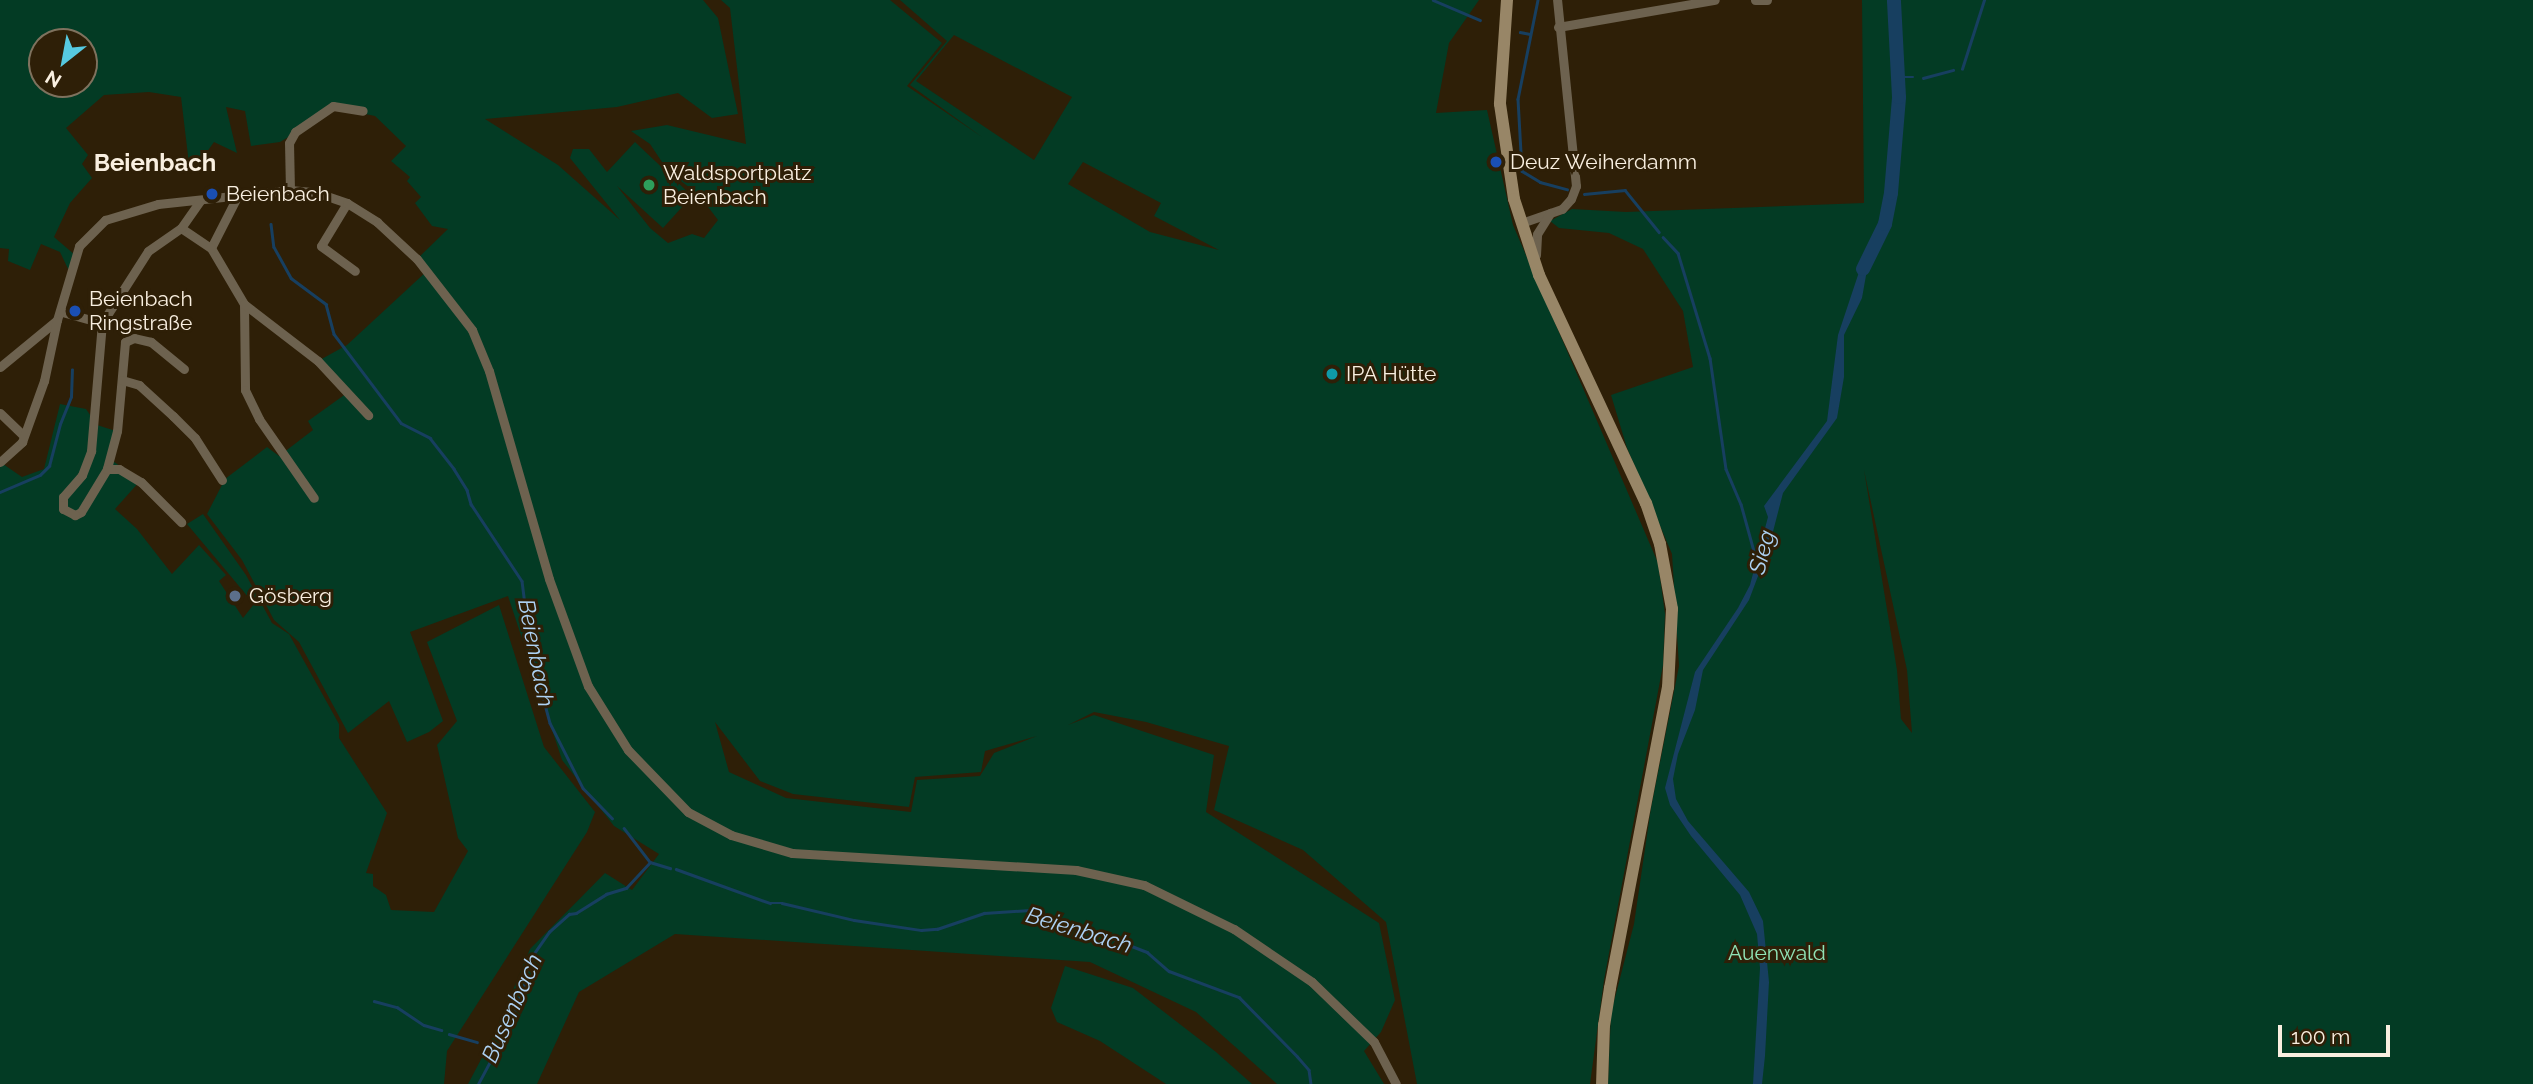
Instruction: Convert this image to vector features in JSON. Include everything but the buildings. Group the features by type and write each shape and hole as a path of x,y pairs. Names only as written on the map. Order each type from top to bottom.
{"main road":[{"path":"1507,0 1500,104 1511,182 1521,223 1536,267 1646,503 1660,544 1672,609 1668,687 1610,988 1602,1084"}],"street":[{"path":"1521,223 1567,205 1576,186 1557,0"},
{"path":"1558,27 1715,0"},
{"path":"1755,0 1767,0"},
{"path":"290,190 289,144 295,132 333,106 363,111"},
{"path":"0,462 18,447 44,381 75,255 93,228 104,220 135,209 290,190 315,192 347,203 377,222 406,248 443,289 467,322 489,371 524,500 588,686 628,750 688,812 740,839 792,853 1076,870 1144,885 1234,929 1311,982 1374,1042 1396,1084"},
{"path":"211,248 237,197"},
{"path":"184,369 150,342 134,338 123,346 117,431 107,469 81,512 75,515 63,509 63,497 82,475 91,451 102,323 148,251 181,228 200,201"},
{"path":"347,203 321,246 355,271"},
{"path":"1536,267 1537,234 1550,213"},
{"path":"181,228 211,248 244,304 318,361 368,415"},
{"path":"244,304 244,377 248,400 314,498"},
{"path":"59,316 102,323"},
{"path":"0,367 59,316"},
{"path":"122,380 139,384 159,402 195,438 222,480"},
{"path":"0,413 22,434"},
{"path":"107,469 119,469 136,478 181,522"}],"green space":[{"path":"0,0 703,0 718,18 738,114 712,118 678,93 617,107 485,119 558,165 620,220 570,158 573,149 589,149 607,172 635,142 692,196 663,228 617,186 650,228 668,243 692,234 704,238 718,220 699,195 668,171 650,144 631,131 667,125 746,144 730,8 721,0 890,0 942,43 907,86 982,137 910,85 947,41 900,0 1479,0 1449,43 1436,113 1487,110 1513,225 1658,563 1665,614 1663,665 1604,980 1590,1084 1417,1084 1386,922 1303,850 1214,810 1229,746 1146,722 1094,712 1068,725 1094,715 1214,755 1206,812 1379,923 1395,1000 1381,1032 1364,1051 1384,1084 1277,1084 1196,1012 1090,962 675,934 579,992 537,1084 468,1084 495,1033 530,949 605,873 632,890 659,854 614,826 562,760 508,596 410,632 443,721 429,732 407,742 389,701 348,733 299,642 274,620 242,560 207,514 225,479 267,447 279,456 313,430 308,421 347,393 318,361 347,345 427,271 417,259 448,229 432,226 415,203 421,197 407,181 410,177 391,161 406,146 375,116 337,108 280,142 251,146 245,111 226,107 237,153 214,142 199,163 189,164 181,97 149,92 104,95 66,128 88,155 82,164 92,178 70,203 54,237 75,255 70,273 60,252 41,244 30,270 8,261 9,249 0,248","holes":["954,35 1072,97 1034,160 916,81","1083,162 1161,203 1154,216 1219,250 1150,232 1068,184","715,722 760,781 793,794 909,807 915,777 981,772 985,751 1037,736 994,753 980,776 917,780 911,812 786,798 729,772"]},
{"name":"Auenwald","path":"1862,0 2533,0 2533,1084 1608,1084 1611,1013 1634,924 1651,808 1679,666 1672,554 1627,448 1611,395 1693,367 1683,311 1643,249 1609,233 1559,228 1550,221 1572,209 1626,212 1864,203","holes":["1864,470 1907,670 1912,733 1901,719 1897,670"]},
{"path":"60,404 86,409 97,425 119,432 113,461 140,481 115,509 137,529 172,574 199,545 226,575 219,581 243,618 254,604 187,524 203,514 246,575 272,623 289,634 339,724 339,738 387,813 366,873 373,874 373,886 386,895 391,910 434,912 468,851 458,838 437,745 457,721 427,642 499,605 544,747 595,812 587,832 447,1051 444,1084 0,1084 0,462 22,477 44,469"},
{"path":"1065,966 1133,988 1216,1052 1252,1084 1166,1084 1100,1041 1057,1022 1051,1008"}],"water":[{"path":"1870,253 1862,298 1844,335 1844,377 1837,418 1783,493 1769,547 1749,600 1703,670 1695,710 1678,754 1673,779 1676,799 1688,821 1749,892 1763,921 1769,982 1765,1056 1762,1084 1753,1084 1760,968 1757,934 1740,895 1691,836 1670,805 1665,788 1695,672 1738,608 1750,585 1768,517 1764,506 1827,421 1838,335 1863,260"}],"waterway":[{"path":"1433,0 1480,20"},
{"path":"1538,0 1518,99 1522,171 1540,182 1567,189"},
{"name":"Sieg","path":"1863,269 1885,224 1891,193 1899,97 1894,0"},
{"path":"1962,69 1984,0"},
{"path":"1520,32 1530,34"},
{"path":"1923,78 1953,70"},
{"path":"1898,77 1913,77"},
{"path":"1584,194 1625,190 1659,232"},
{"name":"Beienbach","path":"271,224 274,247 291,278 326,304 334,334 401,423 430,438 454,469 467,490 471,504 522,581 531,652 550,723 583,788 612,818"},
{"path":"1663,237 1678,253 1710,358 1726,469 1741,504 1757,562"},
{"name":"Beienbach","path":"0,492 40,475 49,466 60,424 71,397 72,370"},
{"name":"Beienbach","path":"624,828 650,862 670,868"},
{"name":"Busenbach","path":"478,1084 510,1024 524,985 528,962 549,932 569,914 576,913 606,894 626,888 650,862"},
{"name":"Beienbach","path":"676,869 770,903 782,903 854,920 921,930 937,929 984,913 1030,910 1083,927 1147,952 1169,971 1239,997 1309,1070 1311,1084"},
{"path":"374,1001 397,1007 424,1025 441,1030"},
{"path":"449,1034 477,1042"},
{"path":"488,1045 500,1046"}],"place":[{"name":"Deuz Weiherdamm","path":"1496,162"},
{"name":"Waldsportplatz Beienbach","path":"649,185"},
{"name":"Beienbach","path":"212,194"},
{"name":"Beienbach Ringstraße","path":"75,311"},
{"name":"IPA Hütte","path":"1332,374"},
{"name":"Gösberg","path":"235,596"}],"district":[{"name":"Beienbach","path":"155,163"}]}
